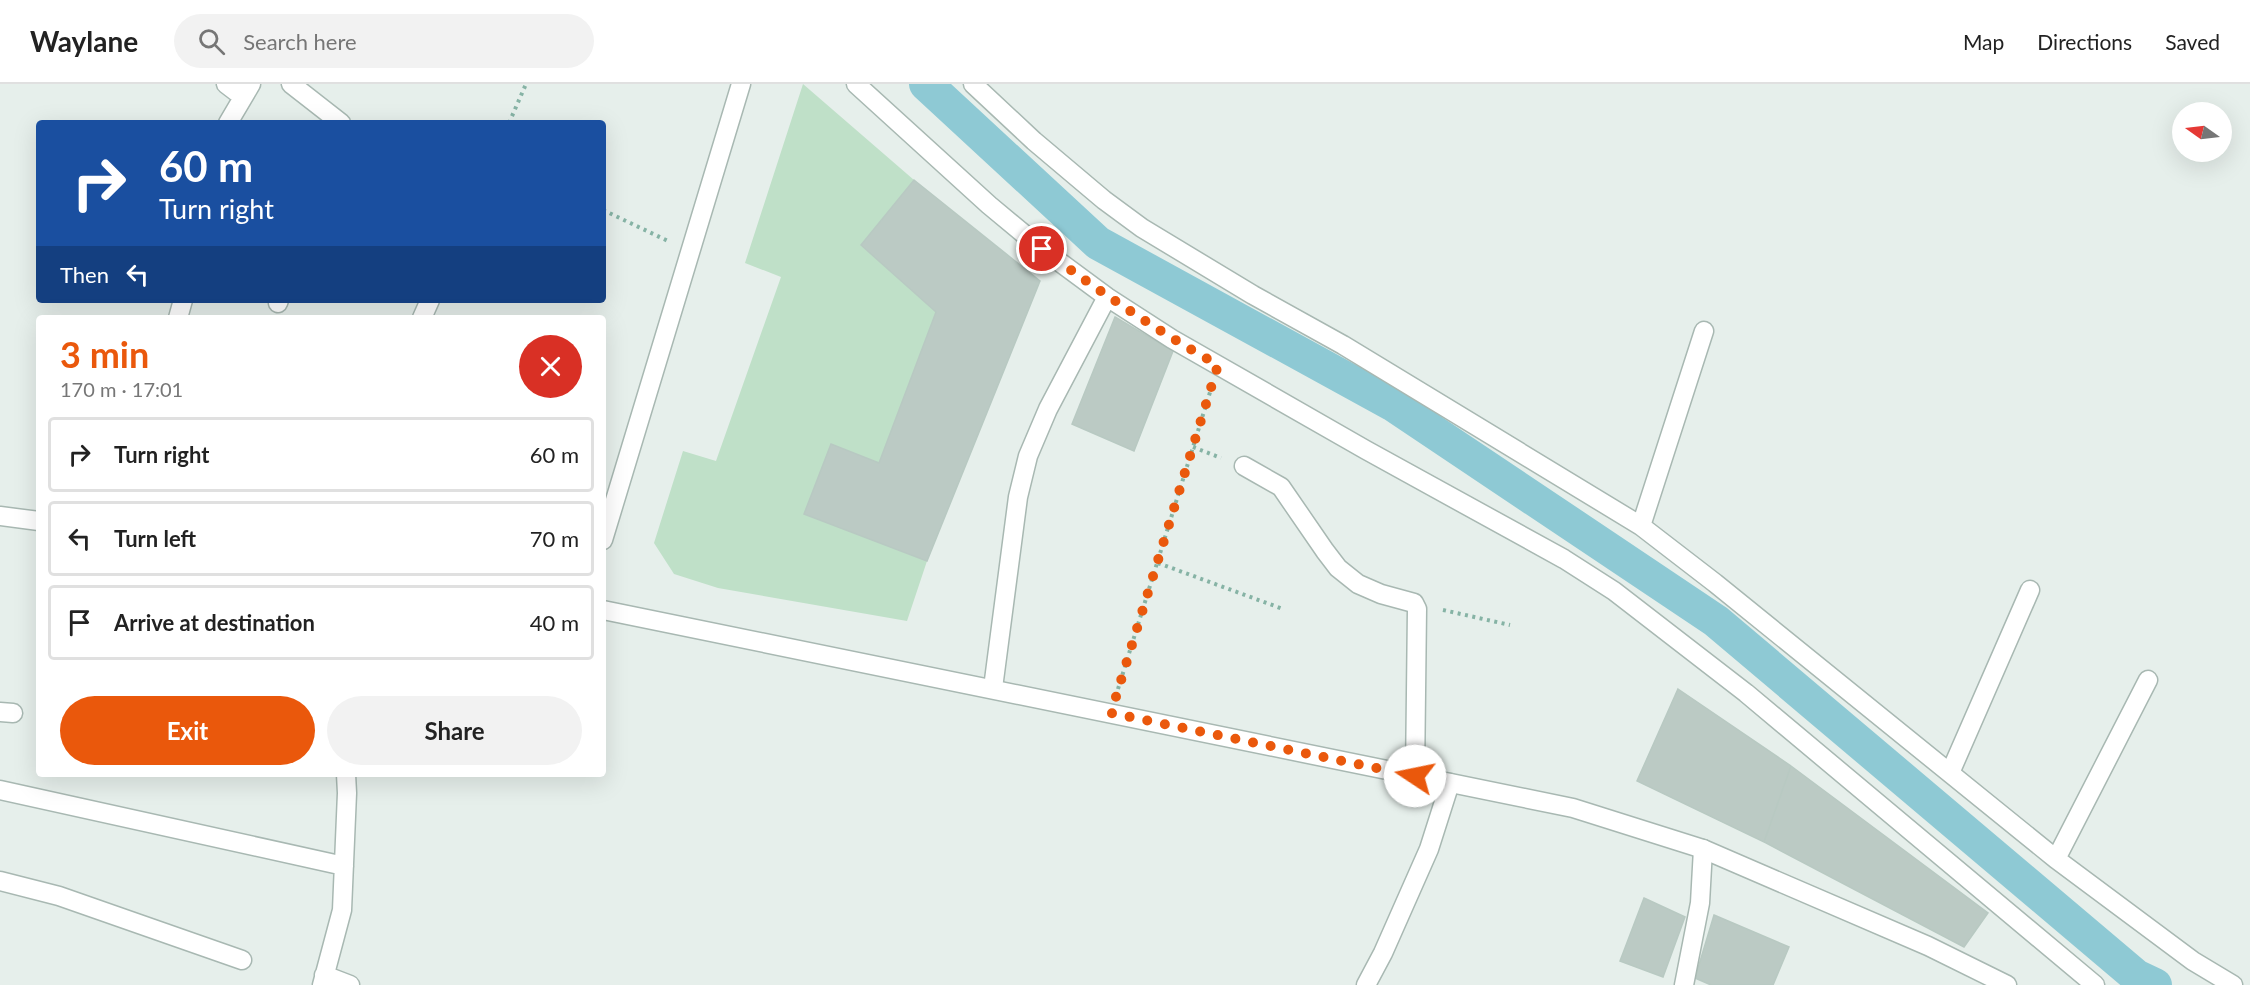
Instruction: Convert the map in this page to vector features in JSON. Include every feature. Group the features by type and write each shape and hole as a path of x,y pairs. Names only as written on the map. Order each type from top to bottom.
{"street":[{"path":"226,84 247,90 230,120"},
{"path":"291,84 337,120"},
{"path":"606,530 741,84"},
{"path":"856,84 989,205 1042,249 1107,297 1172,339 1366,450 1564,559 1614,591 1746,693 2095,985"},
{"path":"973,84 1104,200 1142,228 1253,295 1343,345 1641,526 1715,583 2056,859 2193,961 2233,985"},
{"path":"993,688 1018,497 1028,456 1048,409 1107,297"},
{"path":"1641,526 1704,331"},
{"path":"1244,466 1281,487 1338,568 1358,584 1381,594 1414,603 1417,609 1415,776"},
{"path":"0,516 36,521"},
{"path":"1950,773 2030,590"},
{"path":"606,611 1572,808 1703,849 1929,946 2007,985"},
{"path":"2056,859 2148,681"},
{"path":"346,777 342,910 323,980 350,985"},
{"path":"1366,985 1383,953 1429,849 1450,783"},
{"path":"0,790 344,866"},
{"path":"1684,985 1700,903 1703,849"},
{"path":"0,881 59,896 242,960"}],"path":[{"path":"510,120 526,84"},
{"path":"606,211 690,252"},
{"path":"1111,713 1218,365"},
{"path":"1158,563 1282,609"},
{"path":"1414,603 1510,625"}],"green space":[{"path":"803,84 914,180 861,245 936,312 879,463 805,514 927,561 907,621 718,588 674,574 654,543 683,451 716,461 781,277 745,263"}],"building":[{"path":"914,180 1040,281 927,561 804,514 831,444 879,463 936,312 861,245"},
{"path":"1115,317 1173,351 1134,451 1072,424"},
{"path":"1678,689 1791,766 1764,842 1637,781"},
{"path":"1791,766 1988,913 1964,947 1764,842"},
{"path":"1644,898 1685,917 1663,977 1620,961"},
{"path":"1714,915 1789,947 1773,985 1711,985 1695,978"}],"waterway":[{"path":"926,84 1098,243 1392,404 1716,621 2136,976 2155,985"}],"route":[{"path":"1042,249 1107,297 1172,339 1218,365 1111,713 1415,776"}]}
